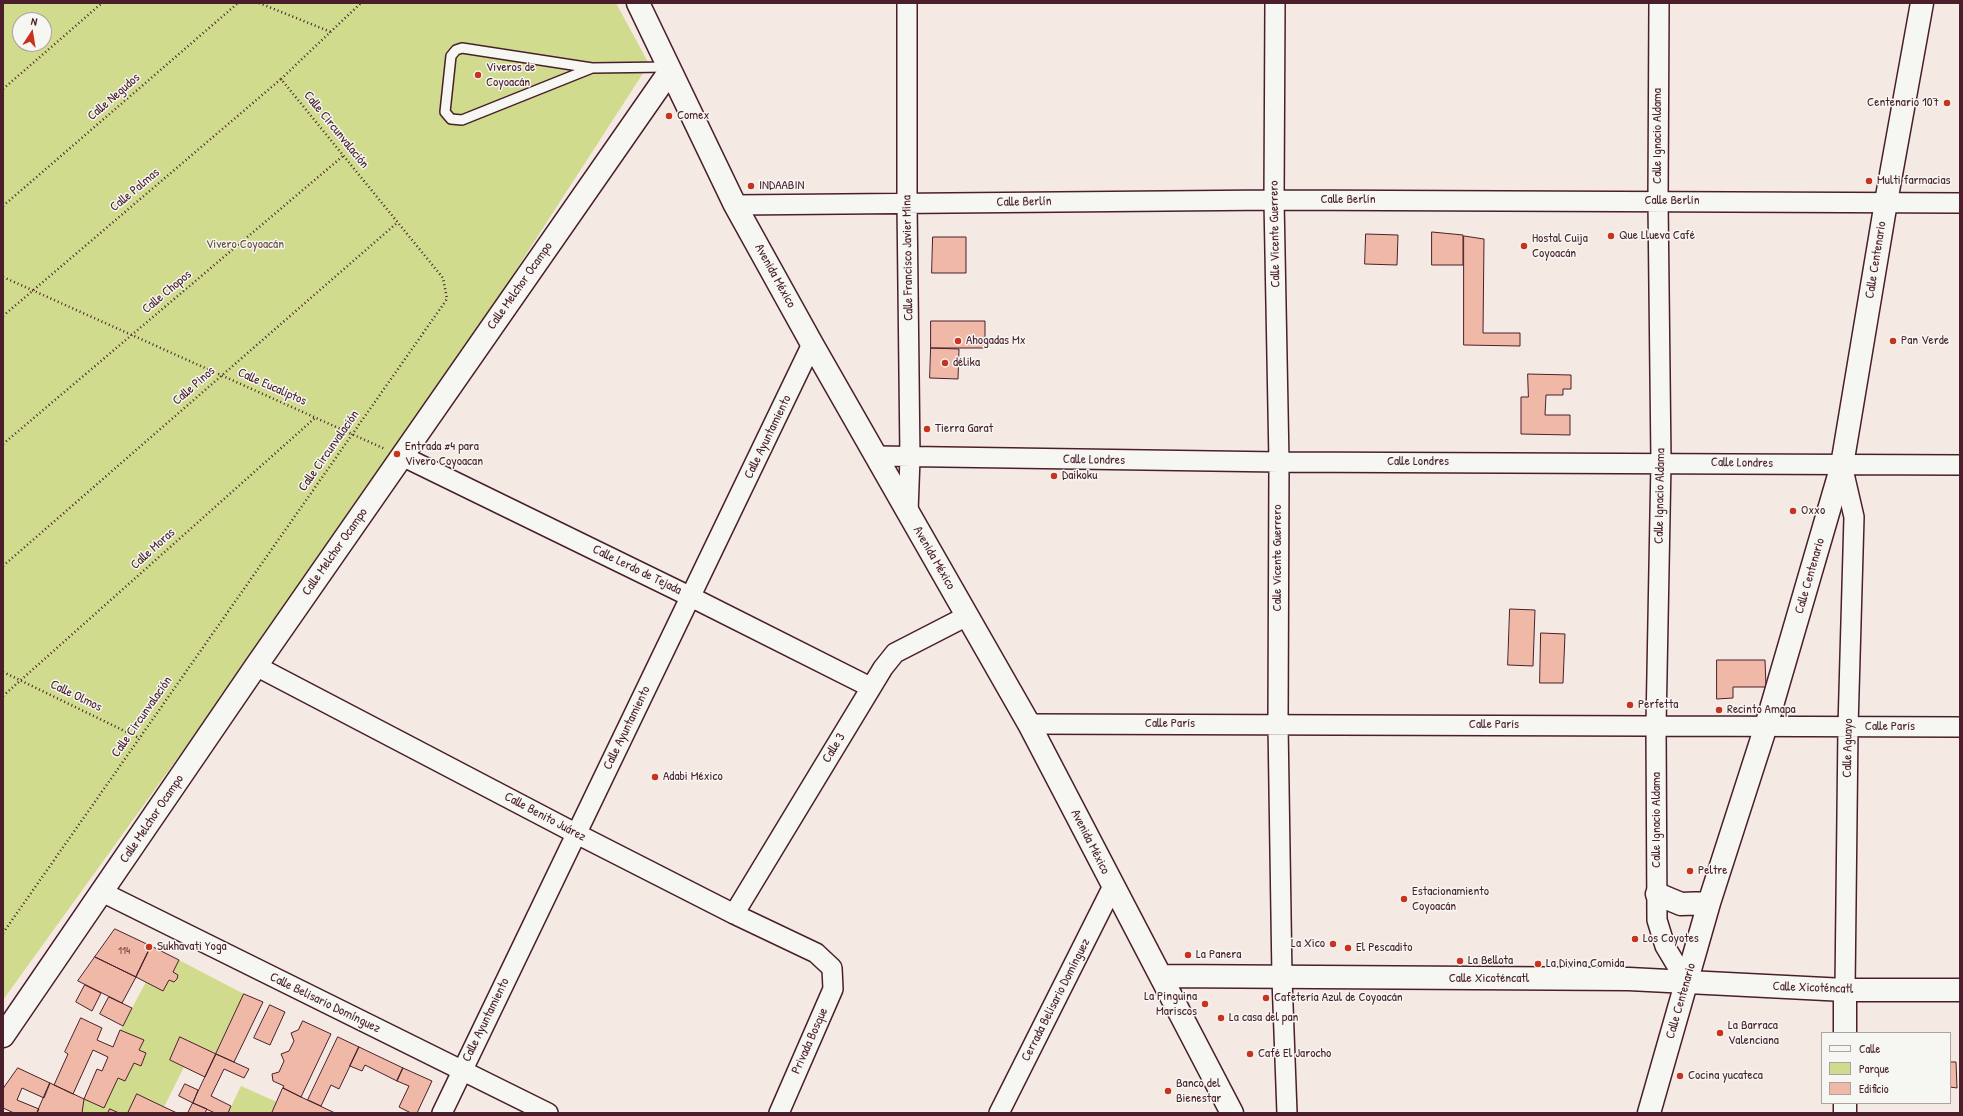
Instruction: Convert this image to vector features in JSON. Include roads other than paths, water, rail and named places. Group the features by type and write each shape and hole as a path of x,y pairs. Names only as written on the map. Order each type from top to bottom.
{"street":[{"name":"Avenida México","path":"638,3 735,205 812,344 1029,724 1112,886 1162,976 1232,1113"},
{"name":"Calle Francisco Javier Mina","path":"907,3 907,203 910,458 908,512"},
{"name":"Calle Vicente Guerrero","path":"1275,3 1274,200 1279,462 1278,724 1282,978 1287,1113"},
{"name":"Calle Ignacio Aldama","path":"1659,3 1658,201 1661,462 1656,726 1657,920 1665,946 1687,983"},
{"name":"Calle Centenario","path":"1649,1113 1709,903 1766,726 1842,465 1886,202 1922,3"},
{"name":"Calle Melchor Ocampo","path":"3,1036 256,666 669,69"},
{"name":"Calle Berlín","path":"735,205 1274,200 1960,203"},
{"name":"Calle Ayuntamiento","path":"442,1113 575,833 691,597 812,344"},
{"name":"Calle Lerdo de Tejada","path":"402,456 691,597 870,687"},
{"name":"Calle Londres","path":"877,456 910,458 1279,462 1661,462 1960,465"},
{"name":"Calle Aguayo","path":"1842,465 1854,518 1848,727 1845,1032"},
{"name":"Calle 3","path":"734,914 870,687 895,653 967,616"},
{"name":"Calle Benito Juárez","path":"256,666 575,833 734,914 816,953 832,968"},
{"name":"Calle París","path":"1029,724 1960,728"},
{"name":"Cerrada Belisario Domínguez","path":"999,1113 1112,886"},
{"name":"Calle Belisario Domínguez","path":"102,892 548,1113"},
{"path":"1657,894 1681,904 1709,903"},
{"name":"Privada Bosque","path":"778,1113 833,988 832,968"},
{"name":"Calle Xicoténcatl","path":"1162,976 1282,978 1621,979 1845,990 1960,990"}],"lane":[{"path":"592,68 462,120 451,119 445,112 451,56 456,50 462,48 592,68 669,69"}],"place":[{"name":"Viveros de Coyoacán","path":"478,75"},
{"name":"Centenario 107","path":"1947,103"},
{"name":"Comex","path":"669,116"},
{"name":"Multi farmacias","path":"1869,181"},
{"name":"INDAABIN","path":"751,186"},
{"name":"Que Llueva Café","path":"1611,236"},
{"name":"Hostal Cuija Coyoacán","path":"1524,246"},
{"name":"Ahogadas Mx","path":"958,341"},
{"name":"Pan Verde","path":"1893,341"},
{"name":"délika","path":"945,363"},
{"name":"Tierra Garat","path":"927,429"},
{"name":"Entrada #4 para Vivero Coyoacan","path":"397,454"},
{"name":"Daikoku","path":"1054,476"},
{"name":"Oxxo","path":"1793,511"},
{"name":"Perfetta","path":"1630,705"},
{"name":"Recinto Amapa","path":"1719,710"},
{"name":"Adabi México","path":"655,777"},
{"name":"Peltre","path":"1690,871"},
{"name":"Estacionamiento Coyoacán","path":"1404,899"},
{"name":"Los Coyotes","path":"1635,939"},
{"name":"La Xico","path":"1333,944"},
{"name":"Sukhavati Yoga","path":"149,947"},
{"name":"El Pescadito","path":"1348,948"},
{"name":"La Panera","path":"1188,955"},
{"name":"La Bellota","path":"1460,961"},
{"name":"La Divina Comida","path":"1538,964"},
{"name":"Cafetería Azul de Coyoacán","path":"1266,998"},
{"name":"La Pinguina Mariscos","path":"1205,1004"},
{"name":"La casa del pan","path":"1221,1018"},
{"name":"La Barraca Valenciana","path":"1720,1033"},
{"name":"Café El Jarocho","path":"1250,1054"},
{"name":"Cocina yucateca","path":"1680,1076"},
{"name":"Banco del Bienestar","path":"1168,1091"}],"park label":[{"name":"Vivero Coyoacán","path":"245,245"}]}
